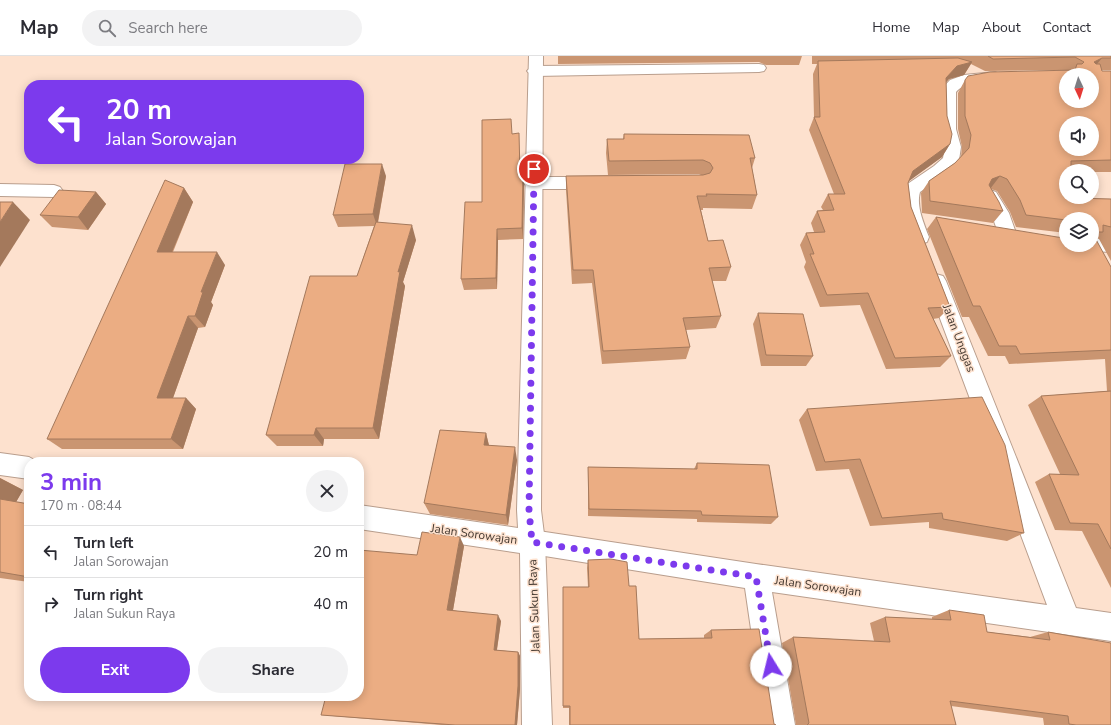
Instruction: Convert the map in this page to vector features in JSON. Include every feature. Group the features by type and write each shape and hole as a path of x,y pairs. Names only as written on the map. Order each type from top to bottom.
{"street":[{"path":"536,64 759,68"},
{"name":"Jalan Sukun Raya","path":"536,64 529,510 532,542 537,725"},
{"path":"959,66 966,68 982,78"},
{"name":"Jalan Unggas","path":"1009,76 982,78 955,83 948,91 948,129 953,147 951,160 940,170 912,189 910,196 913,219 928,260 1067,621"},
{"path":"533,183 612,182"},
{"path":"0,190 54,191"},
{"path":"985,230 1015,235 990,196"},
{"path":"913,219 934,222"},
{"path":"1099,244 1111,245"},
{"path":"1095,252 1101,263"},
{"path":"0,464 24,467"},
{"name":"Jalan Sorowajan","path":"364,518 756,577 1111,627"},
{"path":"756,577 780,725"}],"building":[{"path":"988,56 1111,56 1111,58 1102,58 1094,62 1096,64 1100,64 1102,71 1111,71 1111,160 1071,161 1071,164 1059,164 1059,204 1099,204 1099,199 1111,199 1111,227 1103,225 1103,232 1099,232 1099,212 1059,212 1059,219 1026,215 1020,200 1007,179 1000,176 992,179 989,185 1003,211 930,201 929,181 955,163 969,148 971,135 965,116 965,80 968,76 990,72 1059,70 1059,108 1099,108 1099,68 1076,68 1077,64 1082,64 1084,62 1075,57 993,59"},
{"path":"958,58 972,62 957,66 946,78 947,116 952,134 950,144 913,171 908,183 911,207 950,307 928,308 951,356 895,358 868,293 827,295 810,254 814,254 806,233 825,232 817,211 834,210 828,194 845,194 814,117 820,117 818,61"},
{"path":"511,119 512,134 519,133 520,174 523,174 522,228 497,229 496,278 461,279 465,202 482,202 482,120"},
{"path":"624,134 749,135 755,158 750,158 757,195 706,194 707,196 697,196 708,241 723,240 731,267 709,268 721,316 683,318 690,347 603,351 593,270 573,270 566,176 703,175 710,173 713,168 710,163 703,160 609,161 607,139 624,139"},
{"path":"345,164 382,164 373,214 333,215"},
{"path":"165,180 184,188 157,252 217,252 201,292 203,292 195,316 188,316 157,398 186,398 171,439 47,439"},
{"path":"59,190 96,192 78,217 40,215"},
{"path":"0,202 13,202 0,222"},
{"path":"936,217 1059,237 1059,252 1099,252 1099,245 1111,267 1111,350 1020,354 1016,346 999,346 980,306 973,306"},
{"path":"376,222 412,225 398,272 400,271 373,428 316,428 314,435 266,435 310,276 357,276"},
{"path":"758,313 803,314 813,356 766,355"},
{"path":"1111,391 1111,549 1098,524 1070,523 1049,474 1079,475 1041,396"},
{"path":"982,397 1005,445 1024,533 943,519 942,513 882,518 860,459 825,462 807,409"},
{"path":"440,430 486,433 484,445 515,447 506,515 424,503"},
{"path":"697,463 769,465 778,517 702,515 701,511 589,509 588,467 697,469"},
{"path":"0,499 24,503 24,576 0,572"},
{"path":"422,532 460,537 447,610 498,615 494,650 518,652 518,686 515,725 455,725 321,715 325,701 364,701 364,550 417,555"},
{"path":"611,559 627,562 629,586 636,586 639,639 712,638 711,630 759,629 774,724 776,725 570,725 570,706 563,706 563,587 589,587 588,560"},
{"path":"949,610 984,615 987,632 1050,640 1048,632 1111,643 1111,725 1069,724 1068,716 950,701 956,725 807,725 809,723 793,637 890,642 885,617 951,620"}],"route":[{"path":"534,169 529,510 532,542 756,577 771,666"}]}
